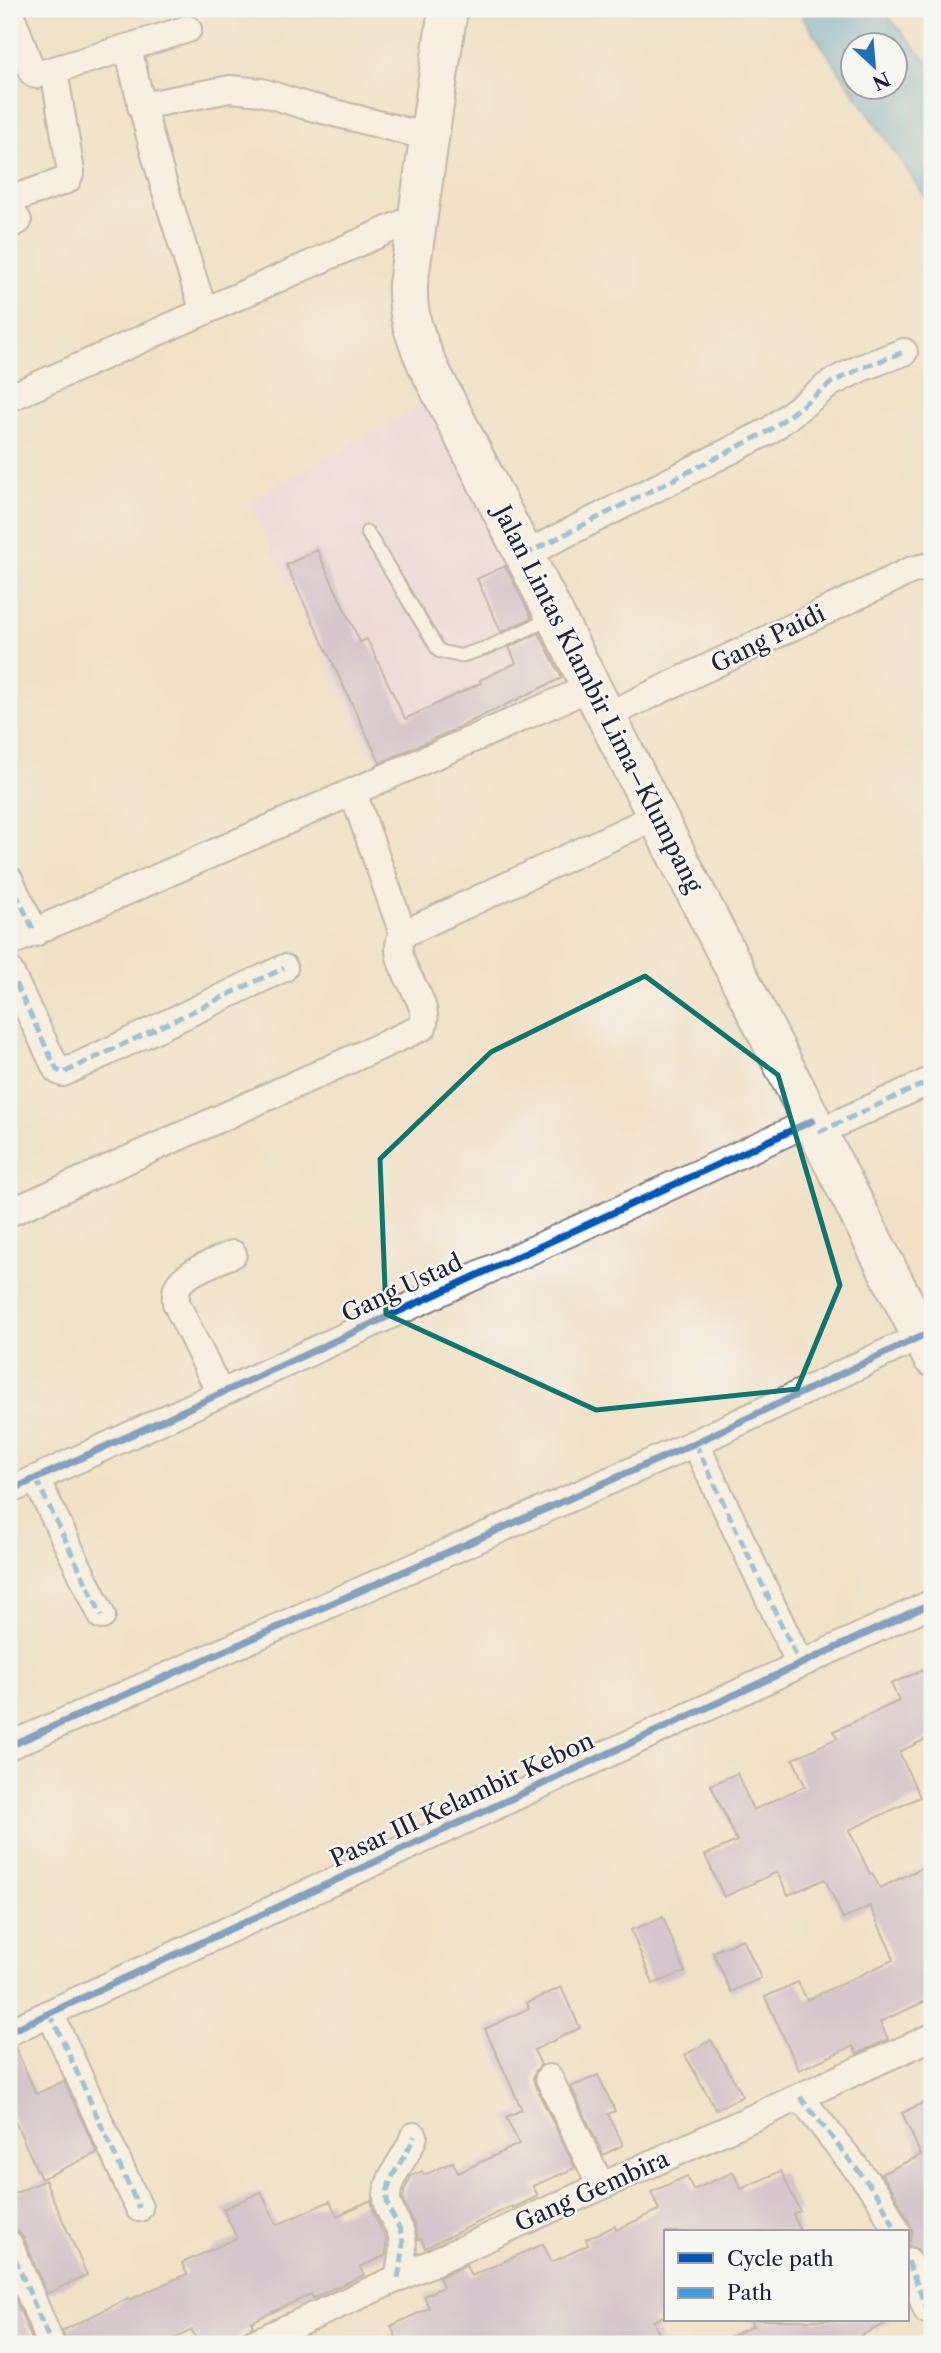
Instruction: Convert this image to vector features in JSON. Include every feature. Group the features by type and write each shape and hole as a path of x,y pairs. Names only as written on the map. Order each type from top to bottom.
{"main road":[{"name":"Jalan Lintas Klambir Lima–Klumpang","path":"448,9 408,284 407,309 414,333 927,1347"}],"street":[{"path":"10,12 32,72 36,75 188,29"},
{"path":"128,48 167,202 204,311"},
{"path":"9,225 18,220 9,206 12,198 67,180 71,172 54,70"},
{"path":"141,106 230,89 262,92 303,106 429,137"},
{"path":"9,398 417,217"},
{"path":"524,555 769,431 831,383 904,352"},
{"name":"Gang Paidi","path":"9,943 353,792 599,702 912,570 924,567 931,572"},
{"path":"9,1213 423,1027 425,1013 400,956 402,934 353,792"},
{"path":"402,934 657,816"},
{"path":"9,879 35,933"},
{"path":"9,970 57,1070 63,1073 284,968"},
{"name":"Gang Ustad","path":"9,1490 816,1127 932,1080"},
{"path":"220,1393 176,1303 176,1289 180,1281 233,1254"},
{"path":"9,1746 695,1443 927,1347"},
{"path":"695,1443 800,1664"},
{"path":"36,1479 102,1616"},
{"name":"Pasar III Kelambir Kebon","path":"9,2032 932,1603"},
{"path":"50,2013 139,2208"},
{"name":"Gang Gembira","path":"252,2344 932,2037"},
{"path":"549,2078 601,2186"},
{"path":"800,2097 879,2197 896,2230"},
{"path":"398,2278 403,2250 402,2239 386,2197 389,2185 414,2136"},
{"path":"9,2244 51,2344"},
{"path":"909,2263 928,2310"}],"lane":[{"path":"367,532 439,650 460,656 489,647 555,616"}],"highlighted area":[{"path":"645,976 778,1075 840,1285 797,1389 596,1410 386,1314 380,1159 491,1052"}],"shaded area":[{"path":"439,395 584,682 380,775 249,501"}],"water":[{"path":"797,9 882,9 902,32 839,32 839,71"},
{"path":"909,40 932,67 932,207 860,102 909,102"}],"building":[{"path":"317,550 360,642 367,639 405,719 516,663 509,647 539,633 562,678 380,763 286,565"},
{"path":"505,566 532,618 501,632 477,579"},
{"path":"922,1670 932,1692 932,1736 899,1752 920,1797 849,1830 870,1874 872,1873 880,1888 932,1863 932,1998 880,2022 888,2039 857,2054 853,2046 799,2070 765,1997 798,1982 807,2000 893,1960 891,1952 870,1906 843,1919 825,1879 788,1895 777,1872 724,1897 705,1855 737,1841 711,1785 737,1773 753,1810 805,1786 793,1759 837,1738 834,1731 899,1701 891,1684"},
{"path":"663,1917 685,1972 653,1984 631,1930"},
{"path":"743,1939 761,1978 731,1992 713,1952"},
{"path":"561,1987 580,2028 534,2050 541,2065 533,2078 575,2168 533,2186 538,2196 425,2248 421,2239 418,2240 403,2201 411,2176 422,2171 424,2175 453,2162 458,2173 519,2144 506,2117 522,2110 485,2029 529,2008 527,2003"},
{"path":"711,2040 743,2096 716,2110 685,2055"},
{"path":"15,2047 36,2094 64,2081 97,2153 41,2179 9,2108 9,2048"},
{"path":"598,2075 615,2111 608,2114 623,2145 603,2155 571,2087"},
{"path":"932,2098 932,2270 929,2272 918,2249 909,2246 913,2233 911,2225 893,2190 881,2174 921,2155 902,2113"},
{"path":"781,2171 800,2211 793,2214 800,2230 664,2230 664,2316 653,2321 664,2344 537,2344 533,2336 514,2344 399,2344 391,2326 429,2308 424,2296 443,2287 439,2277 466,2265 471,2276 543,2244 552,2262 588,2245 586,2239 615,2226 616,2230 659,2210 651,2192 687,2176 693,2190 733,2172 741,2189"},
{"path":"45,2180 87,2275 47,2294 24,2238 9,2227 9,2196"},
{"path":"261,2192 277,2225 330,2201 337,2216 371,2200 374,2214 386,2239 386,2255 360,2267 364,2275 313,2298 311,2294 251,2322 253,2326 240,2334 237,2344 198,2344 192,2330 163,2344 66,2344 62,2331 128,2298 129,2300 187,2274 182,2263 237,2238 223,2209"},
{"path":"9,2284 34,2344 9,2344"},
{"path":"751,2322 889,2322 843,2344 714,2344 753,2326"}],"marked path":[{"path":"524,555 769,431 831,383 904,352"},
{"path":"9,879 35,933"},
{"path":"9,970 57,1070 63,1073 284,968"},
{"path":"819,1132 932,1080"},
{"path":"695,1443 800,1664"},
{"path":"36,1479 102,1616"},
{"path":"50,2013 139,2208"},
{"path":"800,2097 879,2197 896,2230"},
{"path":"398,2278 403,2242 389,2209 387,2195 391,2179 414,2136"},
{"path":"9,2244 51,2344"},
{"path":"909,2264 927,2310"}],"cycle path":[{"path":"9,1491 812,1121"},
{"path":"9,1746 695,1443 921,1336"},
{"path":"9,2032 932,1603"}]}
